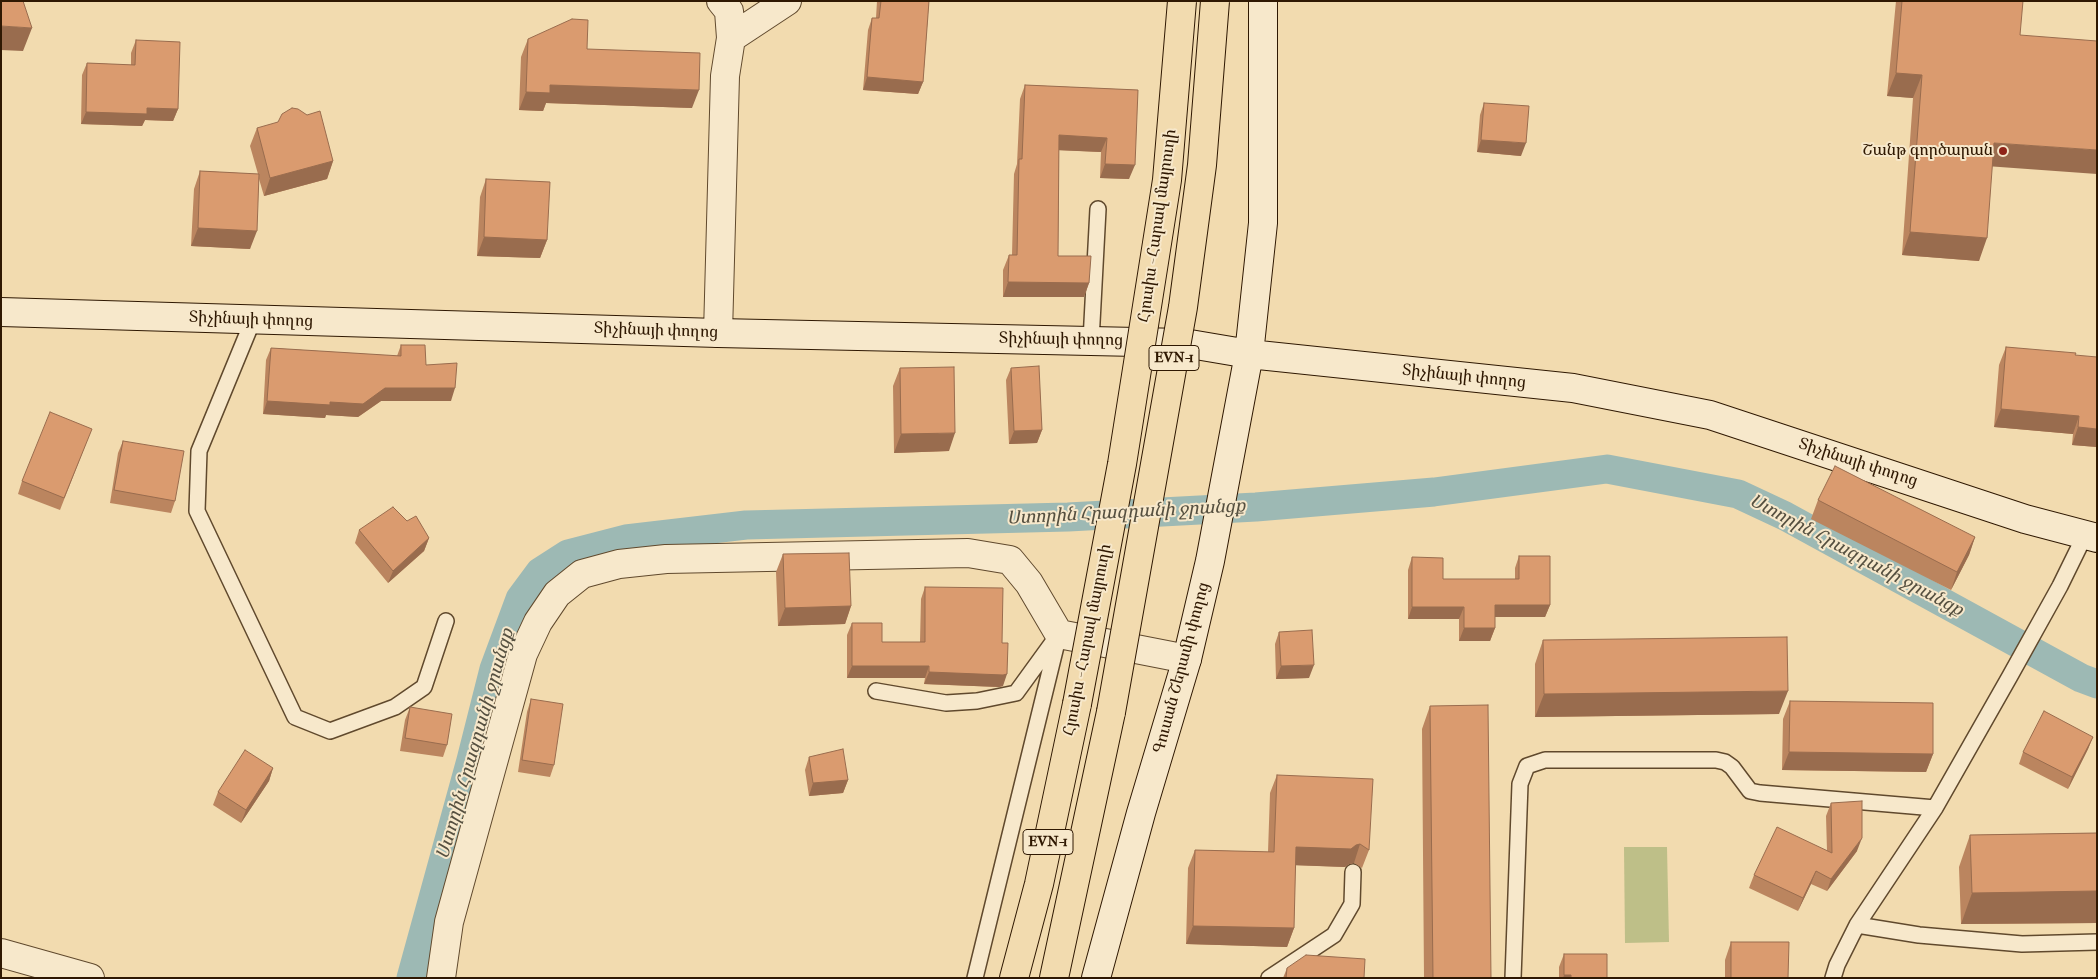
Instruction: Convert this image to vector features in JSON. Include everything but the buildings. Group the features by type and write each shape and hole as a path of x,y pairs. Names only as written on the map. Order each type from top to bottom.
{"highway":[{"name":"Հյուսիս - Հարավ մայրուղի","path":"1014,978 1039,884 1077,704 1122,464 1167,180 1182,1"},
{"name":"Հյուսիս - Հարավ մայրուղի","path":"1054,978 1111,712 1183,307 1202,165 1215,1"}],"street":[{"path":"718,333 724,76 732,38 729,11 721,1"},
{"path":"732,38 787,1"},
{"name":"Գուսան Շերամի փողոց","path":"1096,978 1141,814 1188,659 1210,561 1249,354 1263,223 1263,1"},
{"name":"Տիչինայի փողոց","path":"1,312 718,333 1184,343 1249,354 1573,388 1710,414 2026,519 2091,536"},
{"path":"441,978 452,912 524,654 538,622 558,594 582,574 619,564 666,559 968,553 1010,560 1030,582 1059,634 1188,659"},
{"path":"6,962 90,978"}],"lane":[{"path":"1091,341 1098,209"},
{"path":"252,320 199,451 197,511 295,716 330,731 395,707 424,687 446,620"},
{"path":"1833,978 1836,965 1857,925 1935,808 2060,586 2091,536"},
{"path":"876,691 946,703 977,701 1016,694 1059,634"},
{"path":"975,978 1059,634"},
{"path":"1513,978 1520,784 1528,766 1545,760 1716,760 1725,762 1732,767 1750,791 1935,808"},
{"path":"1269,978 1334,935 1352,904 1354,872"},
{"path":"1857,925 1918,935 2022,944 2097,942"}],"green space":[{"path":"1624,847 1667,847 1669,942 1625,943"}],"waterway":[{"name":"Ստորին Հրազդանի ջրանցք","path":"411,978 494,669 520,599 540,572 568,554 626,539 746,525 1068,517 1256,507 1434,492 1607,469 1738,494 1785,516 2081,678 2097,684"}],"place":[{"name":"Շանթ գործարան","path":"2003,151"}]}
